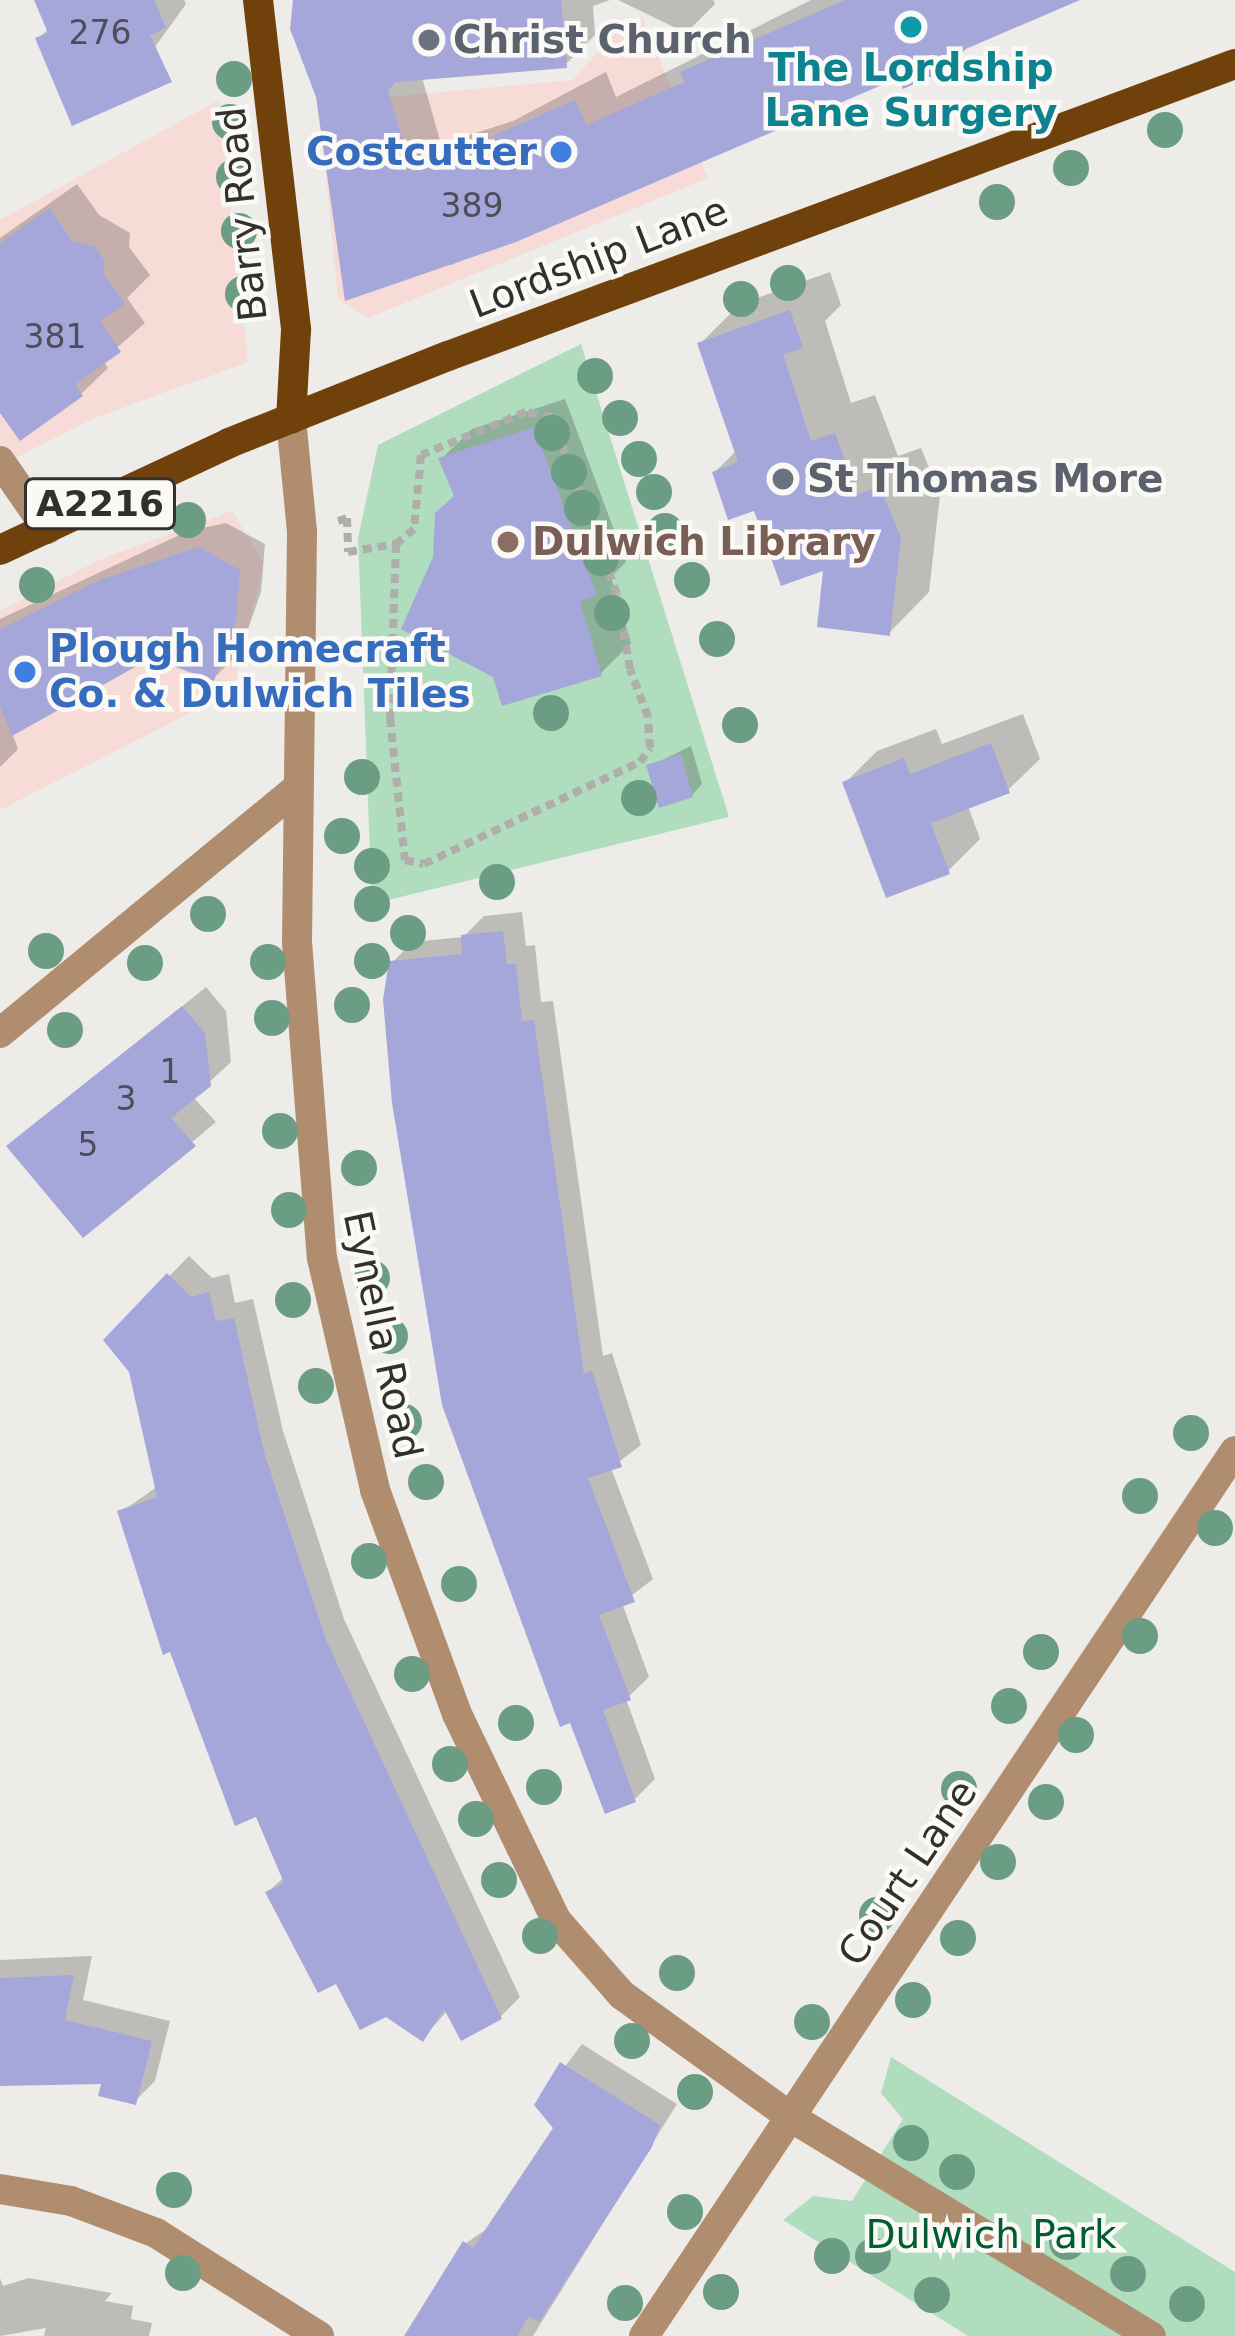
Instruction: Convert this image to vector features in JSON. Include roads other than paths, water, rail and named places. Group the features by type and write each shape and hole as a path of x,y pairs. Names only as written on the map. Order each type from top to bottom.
{"main road":[{"name":"Barry Road","path":"258,0 296,330 291,419"},
{"name":"Lordship Lane","path":"0,550 291,419 1235,64"}],"street":[{"name":"Eynella Road","path":"291,419 302,532 295,790 304,1066 322,1258 352,1413 408,1592 519,1852 566,1934 673,2038 792,2118 1151,2336"},
{"path":"0,461 47,530"},
{"path":"0,1033 295,790"},
{"name":"Court Lane","path":"644,2336 1235,1451"},
{"path":"0,2188 71,2200 156,2233 319,2336"}],"place":[{"name":"The Lordship Lane Surgery","path":"911,27"},
{"name":"Christ Church","path":"429,40"},
{"name":"Costcutter","path":"561,152"},
{"name":"St Thomas More","path":"783,479"},
{"name":"Dulwich Library","path":"508,542"},
{"name":"Plough Homecraft Co. & Dulwich Tiles","path":"25,672"}],"park label":[{"name":"Dulwich Park","path":"991,2235"}]}
